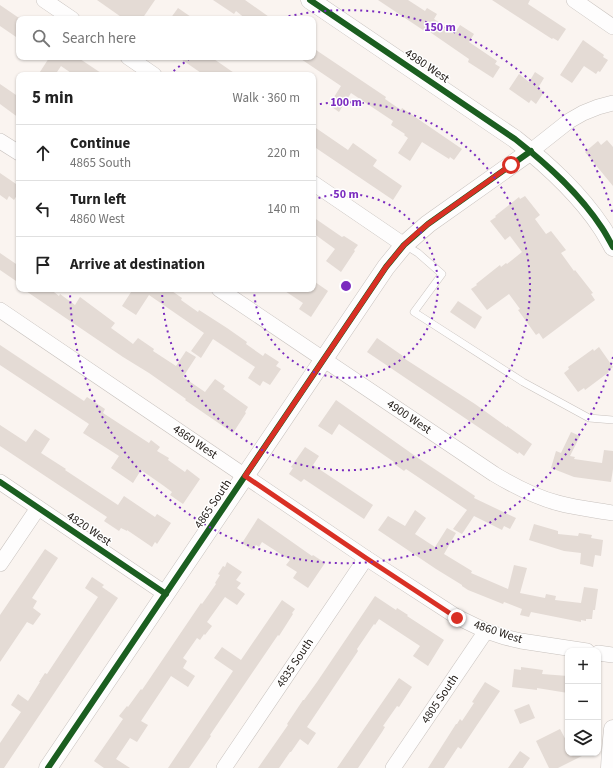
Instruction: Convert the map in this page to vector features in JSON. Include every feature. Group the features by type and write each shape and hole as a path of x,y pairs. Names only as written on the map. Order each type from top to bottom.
{"street":[{"path":"44,0 68,16"},
{"name":"4980 West","path":"310,0 531,151 570,188 589,210 603,228 613,247"},
{"path":"574,0 613,27"},
{"path":"132,60 150,72"},
{"path":"531,151 569,121 598,107 613,103"},
{"path":"0,140 16,151"},
{"name":"4865 South","path":"48,768 386,267 404,245 428,224 531,151"},
{"path":"316,185 404,245"},
{"name":"4900 West","path":"224,292 494,474 513,485 531,494 558,503 613,513"},
{"name":"4860 West","path":"0,310 457,618 486,631 521,641 567,648"},
{"name":"4820 West","path":"0,482 166,594"},
{"path":"0,564 38,508"},
{"name":"4835 South","path":"224,768 366,558"},
{"name":"4805 South","path":"393,768 486,631"},
{"path":"601,653 613,655"},
{"path":"610,768 613,728"}],"lane":[{"path":"404,245 418,253 442,274 414,312 523,382 589,418 613,420"}],"building":[{"path":"97,0 155,0 144,16 120,16"},
{"path":"213,0 245,0 268,16 242,16 236,11 234,14"},
{"path":"378,0 408,0 425,11 427,8 437,14 434,19 455,33 460,25 474,34 469,42 497,61 495,64 500,67 493,78 468,62 469,59 427,30 426,32"},
{"path":"492,0 530,0 528,4 566,29 558,41 553,38 552,39"},
{"path":"0,5 16,16 16,37 0,26"},
{"path":"178,8 190,16 172,16"},
{"path":"583,40 604,55 603,57 608,60 600,72 598,71 596,74 584,66 572,83 560,75"},
{"path":"316,50 386,97 385,99 401,110 402,108 462,149 454,160 450,157 449,159 422,142 410,161 398,153 408,138 404,135 405,134 391,125 393,121 351,93 339,112 329,105 341,86 302,60 316,60"},
{"path":"48,60 82,60 100,72 70,72 61,66 57,72 40,72"},
{"path":"182,60 215,60 233,72 200,72"},
{"path":"535,72 544,78 538,88 544,92 536,104 531,100 529,103 509,89 519,74 529,82"},
{"path":"0,84 16,95 16,116 0,104"},
{"path":"316,128 348,150 353,143 377,160 373,166 402,186 393,200 316,148"},
{"path":"607,140 613,147 613,186 585,152 598,141 601,145"},
{"path":"0,173 16,184 16,197 14,200 9,196 7,200 0,195"},
{"path":"525,196 540,215 535,219 546,234 551,231 566,250 561,253 593,293 591,294 595,300 543,339 539,333 536,335 518,310 520,309 509,294 487,310 471,289 500,265 501,267 506,263 507,264 522,252 510,236 505,240 490,221 519,197 520,199"},
{"path":"316,219 342,237 344,236 358,245 341,272 326,261 335,249 316,235"},
{"path":"0,253 16,264 16,281 0,270"},
{"path":"316,283 328,291 311,317 299,309 303,303 286,292 316,292"},
{"path":"27,292 54,292 59,296 60,294 75,305 80,297 115,323 111,328 133,344 138,338 154,349 153,351 176,366 186,351 196,357 183,377 205,392 215,379 225,386 223,389 248,407 245,412 246,413 233,433 149,373"},
{"path":"131,292 173,292 182,298 181,300 198,312 199,310 247,342 246,344 263,356 265,353 279,362 276,366 281,369 270,385 263,381 260,386 248,378 255,367 213,339 201,358 191,351 204,333 149,295 136,315 122,306"},
{"path":"458,301 482,317 475,329 450,312"},
{"path":"377,338 403,356 402,357 475,404 532,444 524,456 519,452 518,454 367,352"},
{"path":"0,345 84,401 87,397 105,409 103,413 149,443 151,440 160,447 157,451 169,458 168,460 185,472 187,469 200,479 183,504 170,495 172,492 141,470 133,483 111,468 119,456 83,433 89,424 0,365"},
{"path":"599,347 613,367 608,371 609,372 585,390 584,388 578,392 564,373 569,369 568,367 593,349 594,351"},
{"path":"336,400 475,496 474,498 516,518 510,529 504,526 502,530 474,516 462,534 453,529 467,510 406,469 404,471 393,463 394,462 339,424 332,435 318,426"},
{"path":"0,425 26,442 35,429 50,439 41,453 66,469 65,470 118,505 124,496 155,517 157,514 171,523 157,544 155,542 152,547 127,530 121,528 119,531 104,521 107,517 0,446"},
{"path":"571,432 580,436 570,456 575,457 574,459 602,463 604,450 613,451 611,482 574,477 551,468 556,451 561,453"},
{"path":"305,447 319,456 313,465 373,505 364,519 304,479 301,482 289,474 293,468 291,467"},
{"path":"415,510 426,518 415,534 435,547 447,528 456,533 444,554 472,571 471,573 508,589 514,565 527,568 520,593 545,598 546,594 556,596 555,600 581,603 584,587 598,589 592,619 586,619 586,621 581,620 581,622 531,612 529,617 520,615 522,609 504,602 503,604 468,590 378,530 388,516 405,526"},
{"path":"258,518 312,556 313,555 325,563 308,588 293,578 297,572 286,565 290,560 262,542 259,547 256,545 252,550 242,543"},
{"path":"534,524 558,531 558,534 578,536 579,533 592,535 591,538 603,540 601,556 595,555 593,567 580,564 581,553 564,551 529,540"},
{"path":"45,549 58,558 32,598 37,601 33,608 41,614 33,625 27,622 0,662 0,615"},
{"path":"227,562 242,572 236,580 241,583 237,588 245,594 237,605 225,597 207,622 212,626 200,640 197,638 183,658 187,661 183,668 195,676 188,687 171,676 141,721 148,725 137,742 130,738 116,759 130,768 104,768 94,761 123,719 119,716 127,706 128,707 141,689 142,690 201,603 202,604 216,584 215,583 220,575 218,574 223,566 225,567"},
{"path":"92,577 104,585 102,587 118,598 4,768 0,768 0,743 21,712 11,705 18,694 28,701 45,673 47,674 98,597 85,588"},
{"path":"375,596 396,610 397,608 408,615 407,616 444,640 428,666 413,656 420,646 379,619 357,649 358,651 307,727 316,733 308,745 300,739 279,768 258,768 288,725 287,724 303,700 317,682"},
{"path":"282,600 295,609 279,636 278,635 189,768 168,768 233,671 214,658 222,647 241,660"},
{"path":"521,667 543,670 542,674 565,676 565,693 537,688 537,690 512,687 514,669 521,670"},
{"path":"399,678 412,687 399,707 397,706 383,726 385,727 358,768 337,768"},
{"path":"485,682 500,691 461,749 458,747 444,768 428,768 456,724 460,719 462,721 474,703 472,702"},
{"path":"529,704 535,718 520,724 514,710"},
{"path":"560,729 565,738 565,756 582,756 558,768 549,768 536,741"},
{"path":"520,751 530,758 523,768 508,768"}],"cycle path":[{"path":"310,0 515,139 551,169 573,191 593,215 613,247"},
{"path":"48,768 386,267 404,245 428,224 531,151"},
{"path":"0,482 166,594"}],"route":[{"path":"457,618 245,476 386,267 404,245 428,224 511,165"}]}
